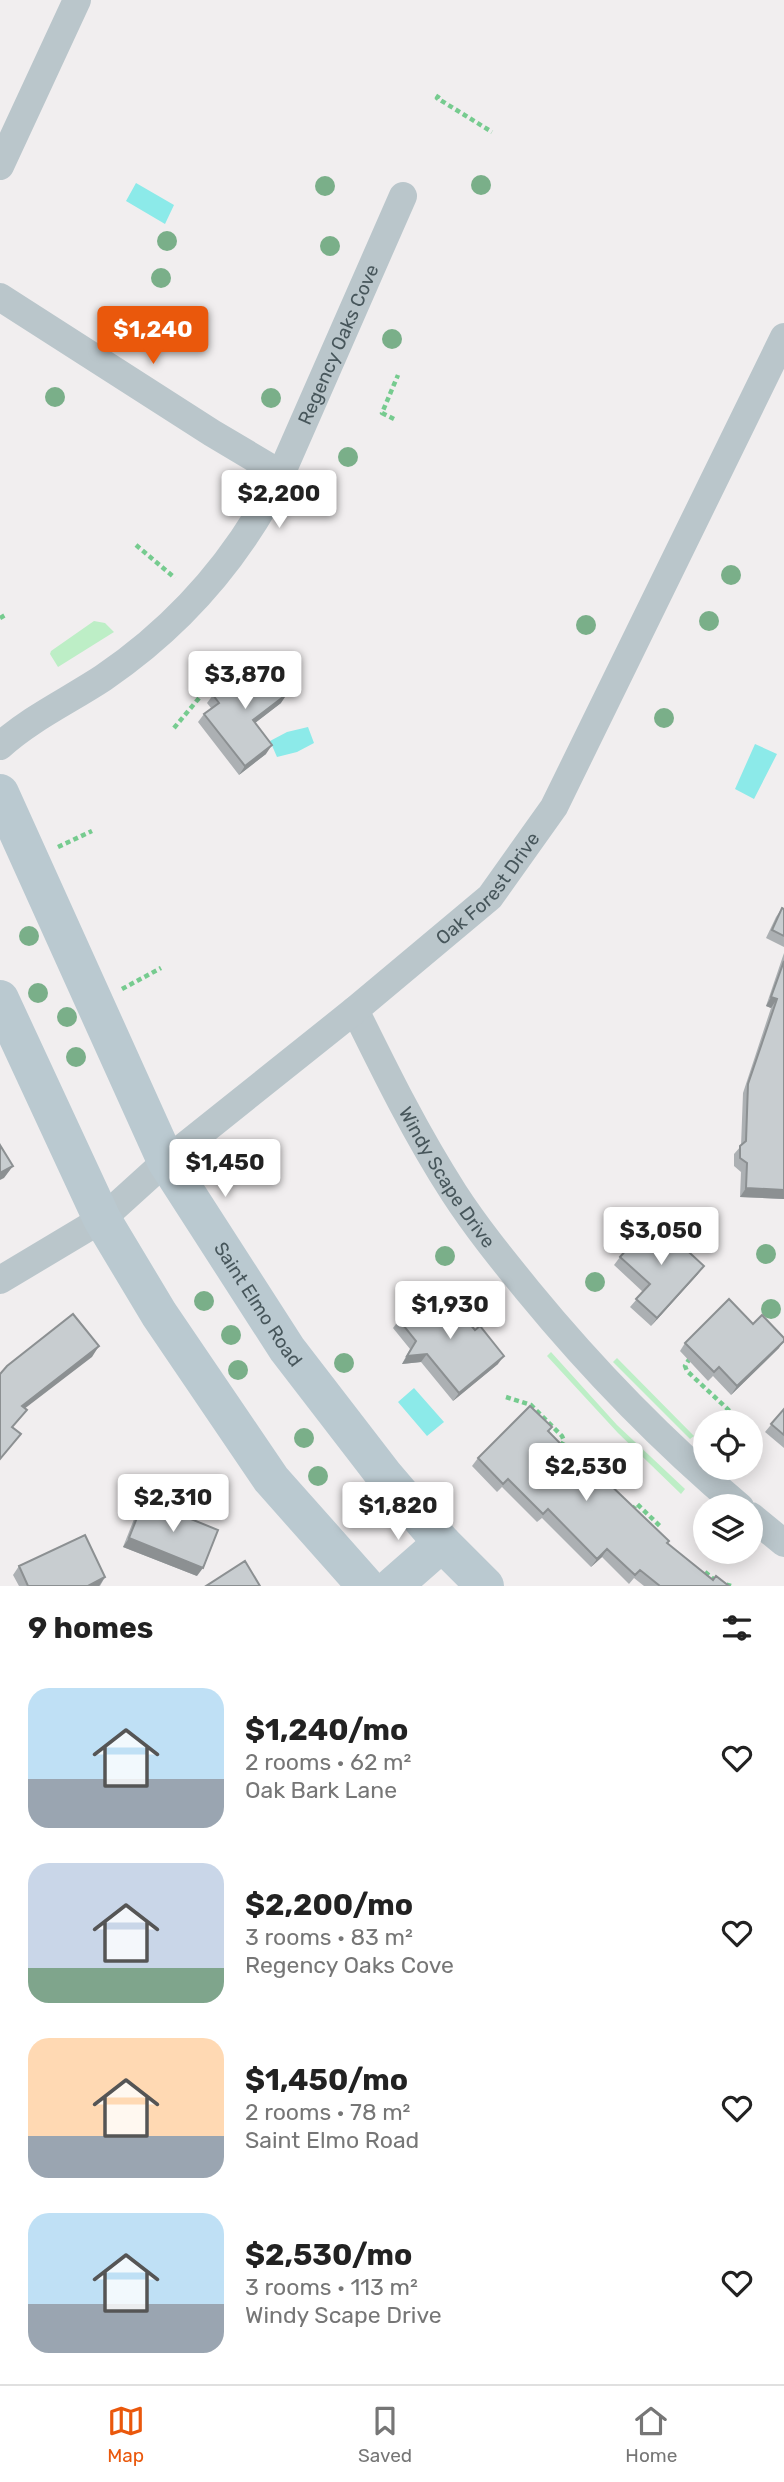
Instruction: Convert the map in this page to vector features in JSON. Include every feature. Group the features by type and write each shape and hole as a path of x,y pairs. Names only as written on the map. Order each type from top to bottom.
{"main road":[{"name":"Saint Elmo Road","path":"0,793 166,1161 287,1349 350,1433 442,1543 485,1586"},
{"path":"0,999 102,1219 159,1314 271,1479 366,1586"},
{"path":"393,1586 442,1543"}],"street":[{"path":"0,166 77,0"},
{"name":"Regency Oaks Cove","path":"0,746 20,727 100,680 165,631 219,574 264,508 281,474 403,196"},
{"path":"0,297 281,474"},
{"name":"Oak Forest Drive","path":"0,1280 102,1219 166,1161 355,1010 490,897 554,807 784,337"},
{"name":"Windy Scape Drive","path":"355,1010 403,1108 455,1195 499,1256 559,1329 631,1407 726,1494"},
{"path":"763,1526 784,1543"}],"path":[{"path":"439,95 437,98 492,132"},
{"path":"394,419 382,414 398,375"},
{"path":"136,545 175,578"},
{"path":"0,618 7,614"},
{"path":"174,728 210,685 225,676 233,678"},
{"path":"48,852 92,831"},
{"path":"121,990 161,968"},
{"path":"690,1357 686,1362 687,1371 729,1410"},
{"path":"506,1397 531,1405 562,1436 564,1441 557,1451"},
{"path":"629,1513 637,1504 662,1528"},
{"path":"705,1572 718,1582 731,1586"}],"green space":[{"path":"94,621 105,623 114,632 58,667 50,654 51,651"},
{"path":"551,1352 617,1425 685,1489 681,1494 618,1433 547,1356"},
{"path":"617,1358 693,1437 690,1439 613,1362"}],"water":[{"path":"136,183 174,205 165,224 126,201"},
{"path":"308,727 314,743 297,752 277,757 270,741 287,732"},
{"path":"755,744 777,754 754,799 735,789"},
{"path":"414,1388 444,1422 427,1436 398,1402"}],"building":[{"path":"259,659 287,694 253,720 272,745 245,766 204,714 219,703 213,695"},
{"path":"782,908 784,909 784,936 772,930"},
{"path":"784,961 784,1190 746,1188 747,1163 740,1158 740,1146 746,1141 748,1084 777,999 771,997"},
{"path":"0,1145 13,1166 0,1173"},
{"path":"653,1219 704,1266 657,1318 636,1299 650,1284 620,1257"},
{"path":"439,1288 475,1330 480,1326 504,1356 459,1393 427,1354 407,1356 416,1341 399,1320"},
{"path":"729,1299 753,1324 762,1315 784,1338 737,1386 719,1367 714,1372 685,1343"},
{"path":"73,1314 99,1346 22,1406 27,1410 12,1427 21,1434 0,1459 0,1374"},
{"path":"530,1406 552,1427 548,1431 598,1482 602,1477 669,1541 667,1543 713,1580 716,1576 729,1586 660,1586 640,1570 635,1575 607,1549 597,1559 548,1509 543,1514 508,1479 503,1484 478,1458"},
{"path":"784,1409 784,1435 771,1424"},
{"path":"144,1500 218,1530 203,1568 129,1538"},
{"path":"85,1535 105,1577 88,1586 28,1586 19,1566"},
{"path":"245,1561 260,1586 206,1586"}]}
